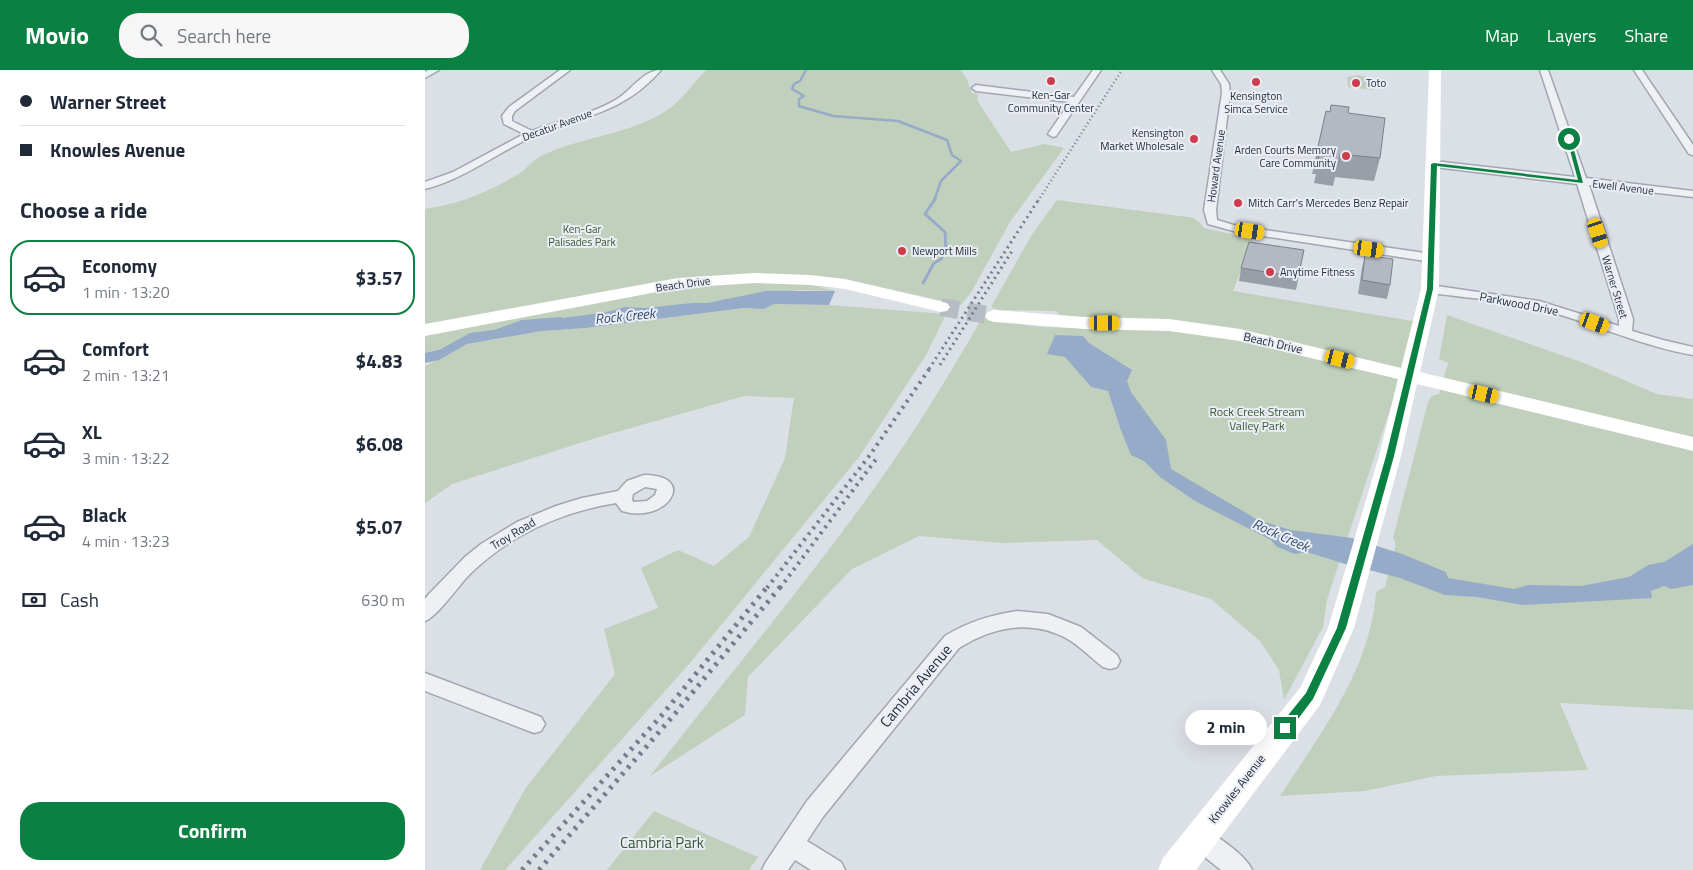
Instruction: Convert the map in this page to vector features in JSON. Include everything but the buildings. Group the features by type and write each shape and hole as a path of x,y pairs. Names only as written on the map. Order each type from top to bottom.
{"main road":[{"name":"Knowles Avenue","path":"1175,870 1309,696 1341,628 1390,456 1430,289 1435,70"},
{"name":"Beach Drive","path":"425,330 678,283 746,278 810,280 845,284 941,307"},
{"name":"Beach Drive","path":"993,316 1024,320 1145,323 1194,327 1281,344 1693,444"}],"street":[{"path":"425,75 435,70"},
{"path":"531,134 507,122 507,116 512,110 566,70"},
{"name":"Decatur Avenue","path":"425,186 457,174 531,134 603,109 620,101 657,70"},
{"path":"1053,134 1097,70"},
{"name":"Howard Avenue","path":"1216,70 1225,84 1226,93 1209,210 1212,222 1237,230 1432,258"},
{"name":"Warner Street","path":"1545,70 1627,319 1625,334"},
{"path":"1638,70 1693,152"},
{"path":"976,88 1075,100"},
{"path":"1678,128 1693,130"},
{"name":"Ewell Avenue","path":"1434,164 1693,194"},
{"name":"Parkwood Drive","path":"1430,289 1530,304 1571,314 1650,342 1693,351"},
{"name":"Troy Road","path":"425,613 448,584 471,561 532,521 562,509 593,500 623,496"},
{"name":"Cambria Avenue","path":"774,870 815,809 894,711 952,642 968,632 994,622 1017,619 1048,622 1074,633 1110,661"},
{"path":"425,682 533,724"},
{"path":"1199,838 1240,870"},
{"path":"791,844 833,870"}],"green space":[{"name":"Ken-Gar Palisades Park","path":"706,70 960,70 966,77 972,93 978,94 977,100 1011,152 1044,144 1064,148 1010,222 972,291 961,305 872,285 868,290 820,287 835,291 800,290 707,303 693,303 473,340 425,353 425,209 451,204 498,186 520,173 538,157 557,149 623,130 654,118 673,106"},
{"path":"1359,75 1384,82 1373,90 1348,87 1347,77"},
{"name":"Rock Creek Stream Valley Park","path":"1057,200 1195,218 1204,228 1253,239 1233,291 1419,322 1327,600 1323,627 1284,700 1279,670 1260,641 1211,599 1142,578 1097,540 1003,543 919,536 852,569 748,677 745,715 650,776 798,590 855,514 922,418 982,318 1040,327 1070,328 1056,311 998,310 991,307 1031,236","holes":["1055,335 1091,354 1135,437 1119,425 1108,391 1091,387 1065,357 1051,347"]},
{"path":"774,304 829,305 946,314 926,355 859,457 690,663 505,870 480,870 525,789 615,674 604,629 658,608 641,568 678,550 714,566 749,537 785,458 794,398 744,396 599,437 452,484 425,503 425,366 467,344 543,331 586,328 744,308 764,309"},
{"path":"1447,315 1584,363 1657,394 1693,399 1693,710 1560,703 1588,770 1436,776 1365,791 1280,796 1327,725 1354,674 1365,648 1376,592 1385,587 1396,544 1393,538 1428,402 1432,396 1439,394 1448,363 1439,359"},
{"name":"Cambria Park","path":"654,811 758,857 749,870 607,870"}],"water":[{"name":"Rock Creek","path":"767,291 835,291 829,305 774,304 764,309 744,308 586,328 542,331 467,344 439,360 425,363 425,353 441,349 470,333 494,330 522,320 563,318 607,312 625,307 645,308 707,303"},
{"name":"Rock Creek","path":"1055,335 1083,336 1089,343 1132,370 1127,381 1131,392 1166,440 1171,469 1258,520 1291,530 1352,538 1402,554 1446,572 1448,578 1514,589 1529,585 1581,586 1629,577 1648,565 1664,562 1693,544 1693,585 1672,589 1664,586 1651,591 1652,598 1523,605 1477,597 1445,595 1400,578 1307,552 1295,554 1277,547 1271,540 1195,501 1160,477 1144,461 1131,455 1108,391 1091,387 1065,357 1047,354"}],"waterway":[{"path":"806,70 800,81 794,84 792,89 804,96 799,99 799,106 833,116 898,121 947,140 952,155 961,161 941,181 934,200"},
{"path":"923,283 934,263 941,259 946,250 945,232 925,214 934,200"}],"tunnel":[{"path":"941,307 994,316"}],"railway":[{"path":"1038,201 1122,70"},
{"path":"929,369 1039,199"},
{"path":"940,365 1012,251"},
{"path":"767,588 870,455 930,368"},
{"path":"780,588 877,458"},
{"path":"522,870 662,715 768,586"},
{"path":"539,870 673,716 781,586"}],"place":[{"name":"Ken-Gar Community Center","path":"1051,81"},
{"name":"Kensington Simca Service","path":"1256,82"},
{"name":"Toto","path":"1356,83"},
{"name":"Kensington Market Wholesale","path":"1194,139"},
{"name":"Arden Courts Memory Care Community","path":"1346,156"},
{"name":"Mitch Carr's Mercedes Benz Repair","path":"1238,203"},
{"name":"Newport Mills","path":"902,251"},
{"name":"Anytime Fitness","path":"1270,272"}],"route":[{"path":"1285,728 1309,696 1341,628 1390,456 1430,289 1434,164 1581,182 1569,139"}]}
